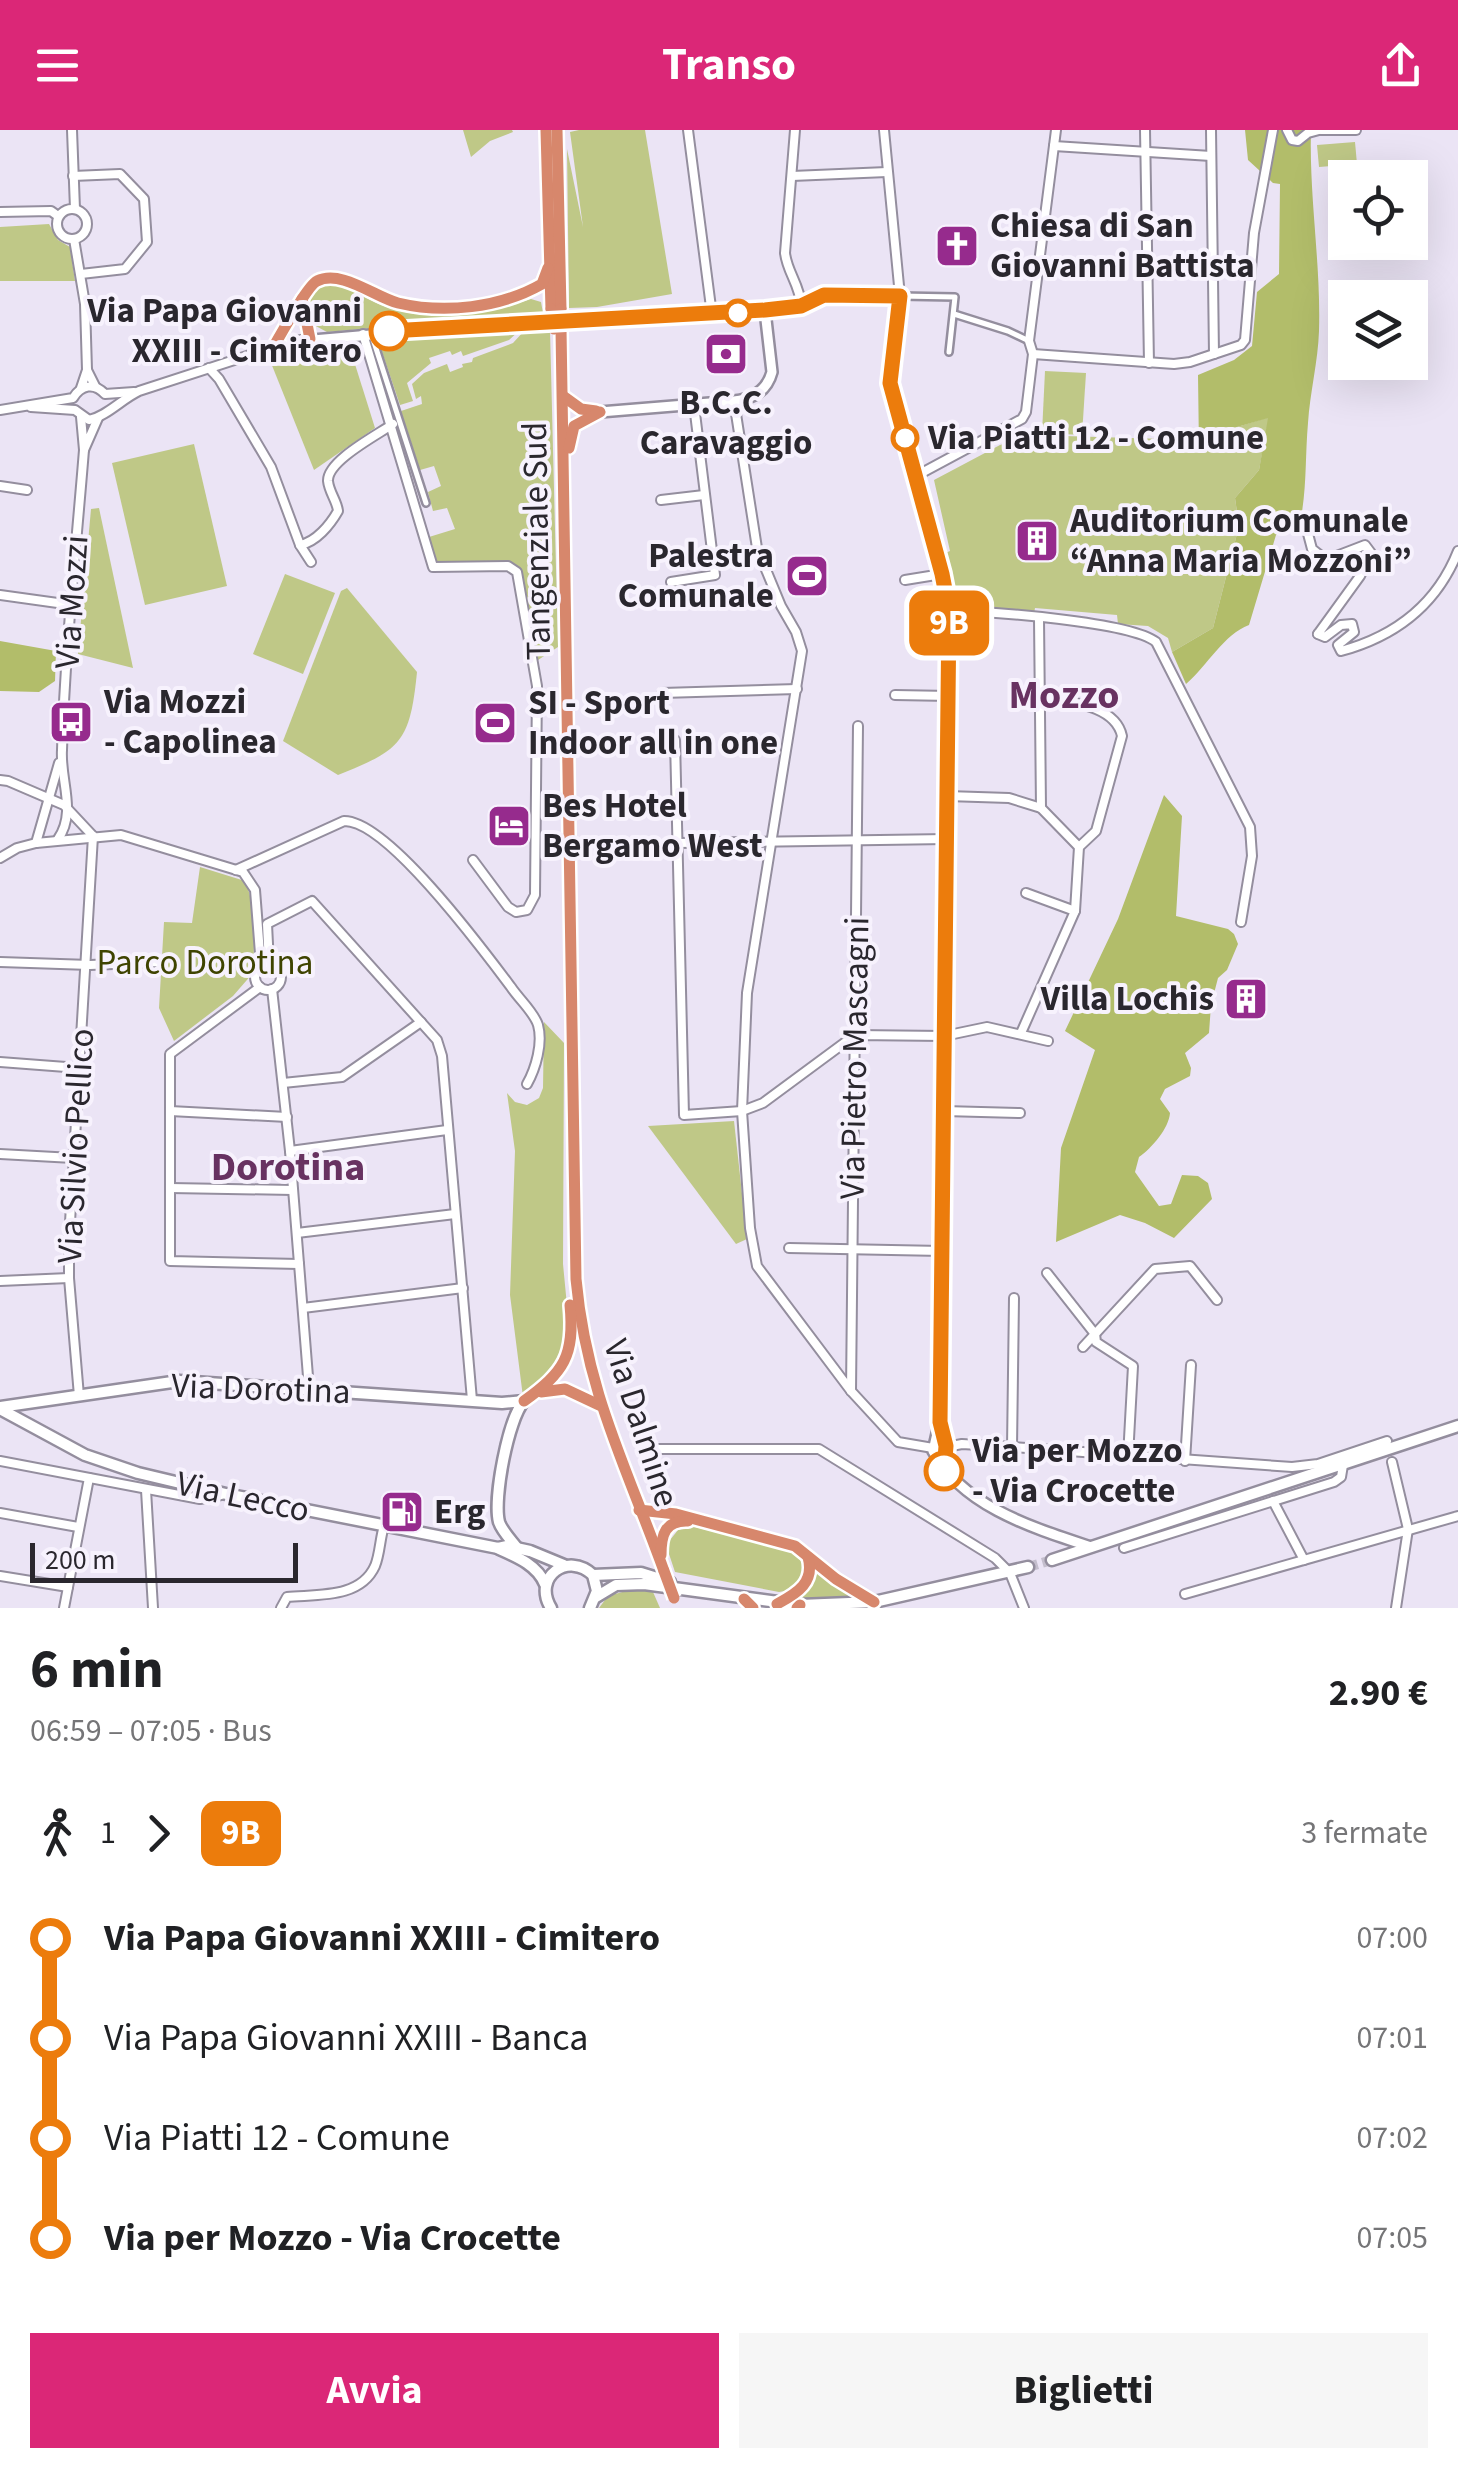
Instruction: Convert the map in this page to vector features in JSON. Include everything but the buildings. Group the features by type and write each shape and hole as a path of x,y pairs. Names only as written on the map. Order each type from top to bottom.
{"highway":[{"path":"546,130 548,268 554,307"},
{"name":"Tangenziale Sud","path":"558,130 554,307 563,396 566,523 571,1131"},
{"path":"516,296 542,284 548,268"},
{"path":"274,346 314,283 331,278 387,300 426,308 474,306 536,295 554,307"},
{"path":"302,300 310,339"},
{"path":"290,342 291,320"},
{"path":"557,329 562,450"},
{"path":"563,396 581,410 600,412"},
{"path":"566,523 571,431 578,422 600,412"},
{"path":"524,1400 563,1367 572,1334 566,1254 571,1131"},
{"name":"Via Dalmine","path":"571,1131 579,1316 599,1405 676,1603"},
{"path":"524,1400 566,1389 599,1405"},
{"path":"639,1510 676,1514 795,1546 836,1579 874,1602"},
{"path":"663,1567 661,1538 666,1528 682,1521 707,1523"},
{"path":"777,1604 805,1584 810,1568 806,1553"}],"main road":[{"name":"Via Dorotina","path":"0,1408 179,1381 524,1400"},
{"path":"518,1548 500,1525 498,1512 508,1434 524,1400"},
{"name":"Via Lecco","path":"0,1408 85,1454 138,1474 384,1526 498,1548 518,1548 564,1566 580,1566 593,1575"},
{"path":"1054,1559 1410,1444 1458,1423"},
{"name":"Via Lecco","path":"498,1548 526,1562 546,1584"},
{"path":"552,1608 546,1599 546,1584 554,1570 564,1566"},
{"path":"596,1597 593,1575 641,1573 748,1604 798,1607 874,1602 1028,1567"},
{"path":"590,1608 596,1597 616,1586 700,1591"}],"street":[{"path":"58,216 58,231 74,239 82,236 88,225 86,216 75,204 72,130"},
{"path":"688,130 712,315"},
{"path":"795,130 785,252 800,288 801,306"},
{"path":"884,130 900,296 890,383 949,610 939,1447 944,1471 995,1509 1091,1547"},
{"path":"916,476 1022,419 1027,409 1033,354 1029,341 1056,130"},
{"path":"1144,130 1149,363"},
{"path":"1211,130 1214,354"},
{"path":"1033,354 1149,363 1190,362 1241,345 1245,340 1254,232 1273,130"},
{"path":"1287,130 1292,140 1298,141 1308,131 1356,130"},
{"path":"1054,146 1211,156"},
{"path":"792,176 886,172"},
{"path":"74,176 120,174 144,198 144,248 124,269 81,274"},
{"path":"58,216 75,204"},
{"path":"0,212 51,212 58,216"},
{"path":"0,410 74,398 82,388 87,370 81,274 74,239"},
{"path":"30,407 78,414 89,420 139,392 274,346 310,339 520,322 712,315 801,306 824,295 955,297 949,352"},
{"path":"600,412 734,401 761,392 771,378 772,358 765,310"},
{"path":"954,314 1008,330 1029,341"},
{"path":"367,333 407,488 433,567 508,566 517,572 538,686 535,895 528,910 516,912 508,908 473,860"},
{"path":"367,333 426,503"},
{"path":"210,368 271,467 300,545 311,562"},
{"path":"87,370 94,386 104,394 139,392"},
{"path":"82,388 94,386"},
{"path":"84,450 106,408 104,394"},
{"path":"74,398 84,450"},
{"path":"734,401 757,548 801,644 747,993 742,1111 750,1228 757,1266 851,1391 894,1440 904,1445 962,1444 1292,1466 1318,1464 1387,1441"},
{"path":"672,582 715,576 694,405"},
{"path":"300,545 320,534 338,511 328,484 334,465 393,424"},
{"name":"Via Mozzi","path":"58,839 65,830 69,809 61,754 84,450"},
{"path":"0,486 27,490"},
{"path":"661,500 704,496"},
{"path":"1307,530 1312,549 1326,560 1365,545 1370,553 1360,576 1318,634 1325,637 1341,625 1352,624 1354,632 1338,644 1341,651 1392,631 1414,616 1440,588 1458,551"},
{"path":"905,580 942,574"},
{"path":"0,595 72,605"},
{"path":"949,610 1126,628 1146,634 1156,642 1250,828 1252,856 1241,922"},
{"path":"1039,619 1041,808"},
{"path":"662,692 797,689"},
{"path":"895,695 950,696"},
{"path":"1021,1033 1075,912 1079,848 1096,831 1122,736 1119,724 1110,715 1040,696"},
{"name":"Via Pietro Mascagni","path":"851,1391 858,726"},
{"path":"675,740 684,1115 742,1111 763,1103 855,1035 944,1036 978,1027 1048,1041"},
{"name":"Via Mozzi","path":"36,843 61,754"},
{"path":"0,780 8,780 69,809 93,836"},
{"path":"948,796 1009,798 1041,808 1079,848"},
{"path":"236,870 344,821 368,828 424,879 470,931 538,1024 537,1066 527,1084"},
{"path":"0,858 36,843 120,835 236,870 247,876 255,890 265,965"},
{"name":"Via Silvio Pellico","path":"79,1396 69,1278 93,836"},
{"path":"678,843 947,840"},
{"path":"1026,894 1075,912"},
{"path":"260,987 255,977 265,965 267,924 312,901 440,1048 472,1400"},
{"path":"0,962 161,962"},
{"path":"265,965 280,974 278,986 260,987 170,1054 170,1261 299,1264"},
{"path":"272,989 290,1151 309,1390"},
{"path":"283,1083 342,1077 421,1022"},
{"path":"0,1062 79,1068"},
{"path":"170,1111 286,1117"},
{"path":"944,1111 1020,1113"},
{"path":"290,1151 447,1130"},
{"path":"0,1154 73,1158"},
{"path":"170,1188 293,1190"},
{"path":"297,1233 455,1214"},
{"path":"789,1248 942,1251"},
{"path":"1083,1347 1155,1270 1190,1266 1217,1300"},
{"path":"1047,1273 1094,1334 1096,1342 1133,1366 1128,1457"},
{"path":"0,1281 69,1278"},
{"path":"303,1308 463,1288"},
{"path":"1012,1447 1014,1298"},
{"path":"1185,1460 1191,1365"},
{"path":"656,1449 820,1449 995,1558 1010,1573 1024,1608"},
{"path":"0,1461 200,1500 226,1494"},
{"path":"1392,1462 1408,1529 1396,1608"},
{"path":"1124,1548 1338,1480 1343,1474 1342,1466"},
{"path":"64,1608 89,1478"},
{"path":"146,1490 153,1608"},
{"path":"1273,1501 1304,1560"},
{"path":"0,1514 78,1527"},
{"path":"1185,1594 1458,1516"},
{"path":"281,1608 287,1596 348,1591 360,1583 376,1564 384,1526"},
{"path":"1048,1532 1056,1543 1054,1559"},
{"path":"0,1576 68,1588"}],"green space":[{"path":"463,130 513,132 490,141 471,157"},
{"path":"645,130 672,294 569,308 567,149 583,227 570,132"},
{"path":"1245,130 1311,130 1319,331 1304,498 1300,523 1276,535 1249,625 1224,643 1186,684 1172,652 1213,628 1239,526 1235,498 1259,470 1268,418 1237,427 1213,449 1199,450 1198,375 1234,360 1252,346 1257,292 1279,274 1280,184 1273,183 1248,160"},
{"path":"1355,142 1357,160 1328,160 1328,166 1319,167 1317,145"},
{"path":"49,224 58,240 70,247 75,281 0,281 0,227"},
{"path":"330,283 381,305 418,314 456,315 531,299 541,302 543,313 327,332 312,324 307,298"},
{"path":"550,330 558,647 538,660 524,582 515,565 502,561 437,562 429,537 455,529 447,508 433,511 428,492 441,486 434,466 420,470 401,411 422,404 421,396 416,399 412,384 424,373 447,364 450,372 463,367 473,358 513,343 524,331"},
{"path":"519,331 509,340 463,356 461,351 452,355 450,351 429,358 431,363 407,383 413,401 400,405 380,346 383,342"},
{"path":"349,345 375,428 314,470 269,358"},
{"path":"1045,371 1086,373 1082,435 1042,433"},
{"path":"1269,417 1259,470 1235,498 1239,526 1213,628 1172,652 1168,638 1148,626 1118,624 1117,615 1035,608 1034,614 957,606 943,554 950,551 934,480 1000,445 1030,435 1200,440 1200,450 1213,449 1237,427"},
{"path":"194,444 227,586 145,605 112,463"},
{"path":"99,508 133,668 78,654 91,509"},
{"path":"285,574 335,593 303,674 253,654"},
{"path":"347,588 417,672 411,714 398,740 376,758 338,775 283,741 341,591"},
{"path":"0,641 56,651 55,681 39,692 0,691"},
{"path":"1164,795 1182,816 1176,916 1228,929 1238,944 1227,970 1218,978 1209,1033 1185,1053 1190,1076 1165,1089 1160,1099 1170,1113 1167,1125 1139,1157 1135,1172 1159,1206 1171,1204 1182,1175 1198,1176 1208,1183 1212,1199 1174,1238 1120,1215 1056,1242 1061,1148 1095,1050 1065,1031 1118,919"},
{"name":"Parco Dorotina","path":"200,867 245,881 253,915 253,973 233,996 174,1041 159,1008 164,922 192,923"},
{"path":"544,1022 564,1043 563,1264 568,1316 566,1344 551,1372 523,1397 510,1295 515,1151 507,1093 515,1102 527,1105 539,1098 543,1088"},
{"path":"734,1121 747,1239 736,1244 648,1126"},
{"path":"695,1527 793,1551 803,1561 801,1578 791,1589 779,1592 675,1572 666,1545 678,1530"},
{"path":"814,1566 866,1600 787,1603 807,1589"},
{"path":"633,1589 653,1592 660,1608 599,1608 608,1596"}],"tunnel":[{"path":"1028,1567 1052,1560"}],"bus line":[{"name":"9B","path":"389,331 712,315 801,306 824,295 900,296 890,383 949,610 940,1422 946,1446 944,1471"}],"place":[{"name":"Chiesa di San Giovanni Battista","path":"957,246"},
{"name":"Via Papa Giovanni XXIII - Cimitero","path":"389,331"},
{"name":"B.C.C. Caravaggio","path":"726,354"},
{"name":"Via Piatti 12 - Comune","path":"905,438"},
{"name":"Auditorium Comunale “Anna Maria Mozzoni”","path":"1037,541"},
{"name":"Palestra Comunale","path":"807,576"},
{"name":"Via Mozzi - Capolinea","path":"71,722"},
{"name":"SI - Sport Indoor all in one","path":"495,723"},
{"name":"Bes Hotel Bergamo West","path":"509,826"},
{"name":"Villa Lochis","path":"1246,999"},
{"name":"Via per Mozzo - Via Crocette","path":"944,1471"},
{"name":"Erg","path":"402,1512"}],"district":[{"name":"Mozzo","path":"1064,695"},
{"name":"Dorotina","path":"288,1167"}]}
